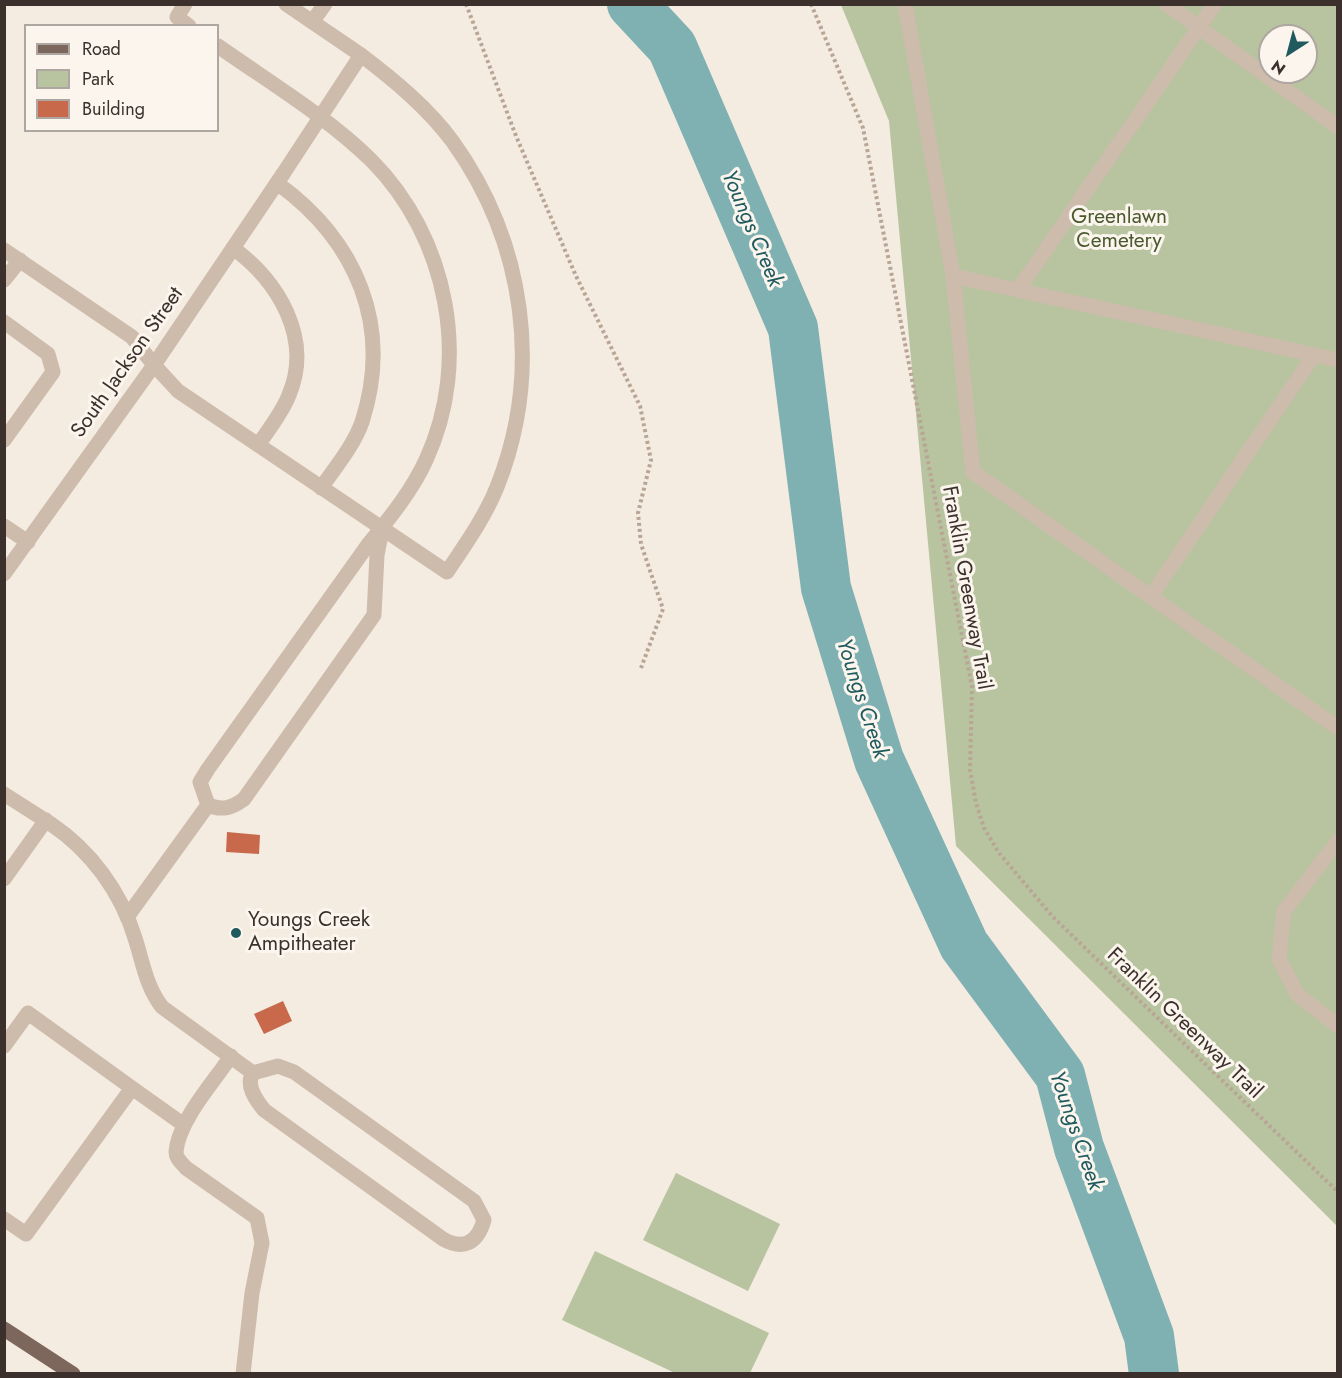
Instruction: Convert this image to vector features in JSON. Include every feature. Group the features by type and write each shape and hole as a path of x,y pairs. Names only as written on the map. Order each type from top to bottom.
{"main road":[{"path":"4,1329 73,1374"}],"street":[{"path":"185,4 177,17 186,24"},
{"path":"4,250 132,337 178,391 447,572 473,533 497,488 516,429 523,360 519,299 509,251 485,196 452,141 412,97 361,55 286,4"},
{"path":"312,22 325,4"},
{"path":"904,4 953,276 972,472 1338,728"},
{"path":"1166,4 1338,127"},
{"path":"1018,290 1215,4"},
{"path":"208,805 200,782 208,769 366,546 382,529 426,461 441,420 449,380 451,341 447,305 423,237 401,197 372,161 320,118 219,47"},
{"name":"South Jackson Street","path":"4,574 154,365 361,55"},
{"path":"280,178 334,236 352,266 371,321 374,355 361,424 321,488"},
{"path":"233,248 249,260 268,281 285,306 297,340 297,365 290,394 258,445"},
{"path":"4,280 20,260"},
{"path":"953,276 1338,360"},
{"path":"4,322 48,354 53,372 4,440"},
{"path":"1151,596 1314,355"},
{"path":"4,526 28,542"},
{"path":"208,805 225,808 234,806 244,799 374,615 377,555 382,529"},
{"path":"4,794 70,837 107,879 128,916 152,994 162,1007 252,1072"},
{"path":"128,916 208,805"},
{"path":"4,879 48,822"},
{"path":"1338,841 1284,911 1279,959 1297,994 1338,1026"},
{"path":"4,1046 28,1013 184,1125"},
{"path":"231,1056 184,1125 176,1151 180,1162 257,1218 262,1242 252,1293 243,1374"},
{"path":"278,1066 294,1071 474,1201 484,1220 480,1233 473,1241 463,1245 453,1245 443,1239 264,1110 251,1087 252,1072 278,1066"},
{"path":"4,1219 26,1234 132,1088"}],"path":[{"path":"466,4 516,136 576,276 640,406 651,460 639,513 641,544 663,609 641,668"},
{"name":"Franklin Greenway Trail","path":"811,4 863,128 972,687 970,770 976,803 984,828 999,853 1053,917 1338,1192"}],"green space":[{"name":"Greenlawn Cemetery","path":"841,5 1337,5 1337,1226 956,846 889,121"},
{"path":"676,1173 780,1224 748,1291 643,1240"},
{"path":"595,1251 769,1333 750,1373 675,1373 562,1320"}],"building":[{"path":"227,832 260,835 259,854 226,852"},
{"path":"283,1001 292,1021 264,1034 254,1014"}],"waterway":[{"name":"Youngs Creek","path":"632,4 672,47 793,328 826,588 879,760 964,945 1060,1075 1079,1148 1149,1336 1154,1374"}],"place":[{"name":"Youngs Creek Ampitheater","path":"236,933"}]}
